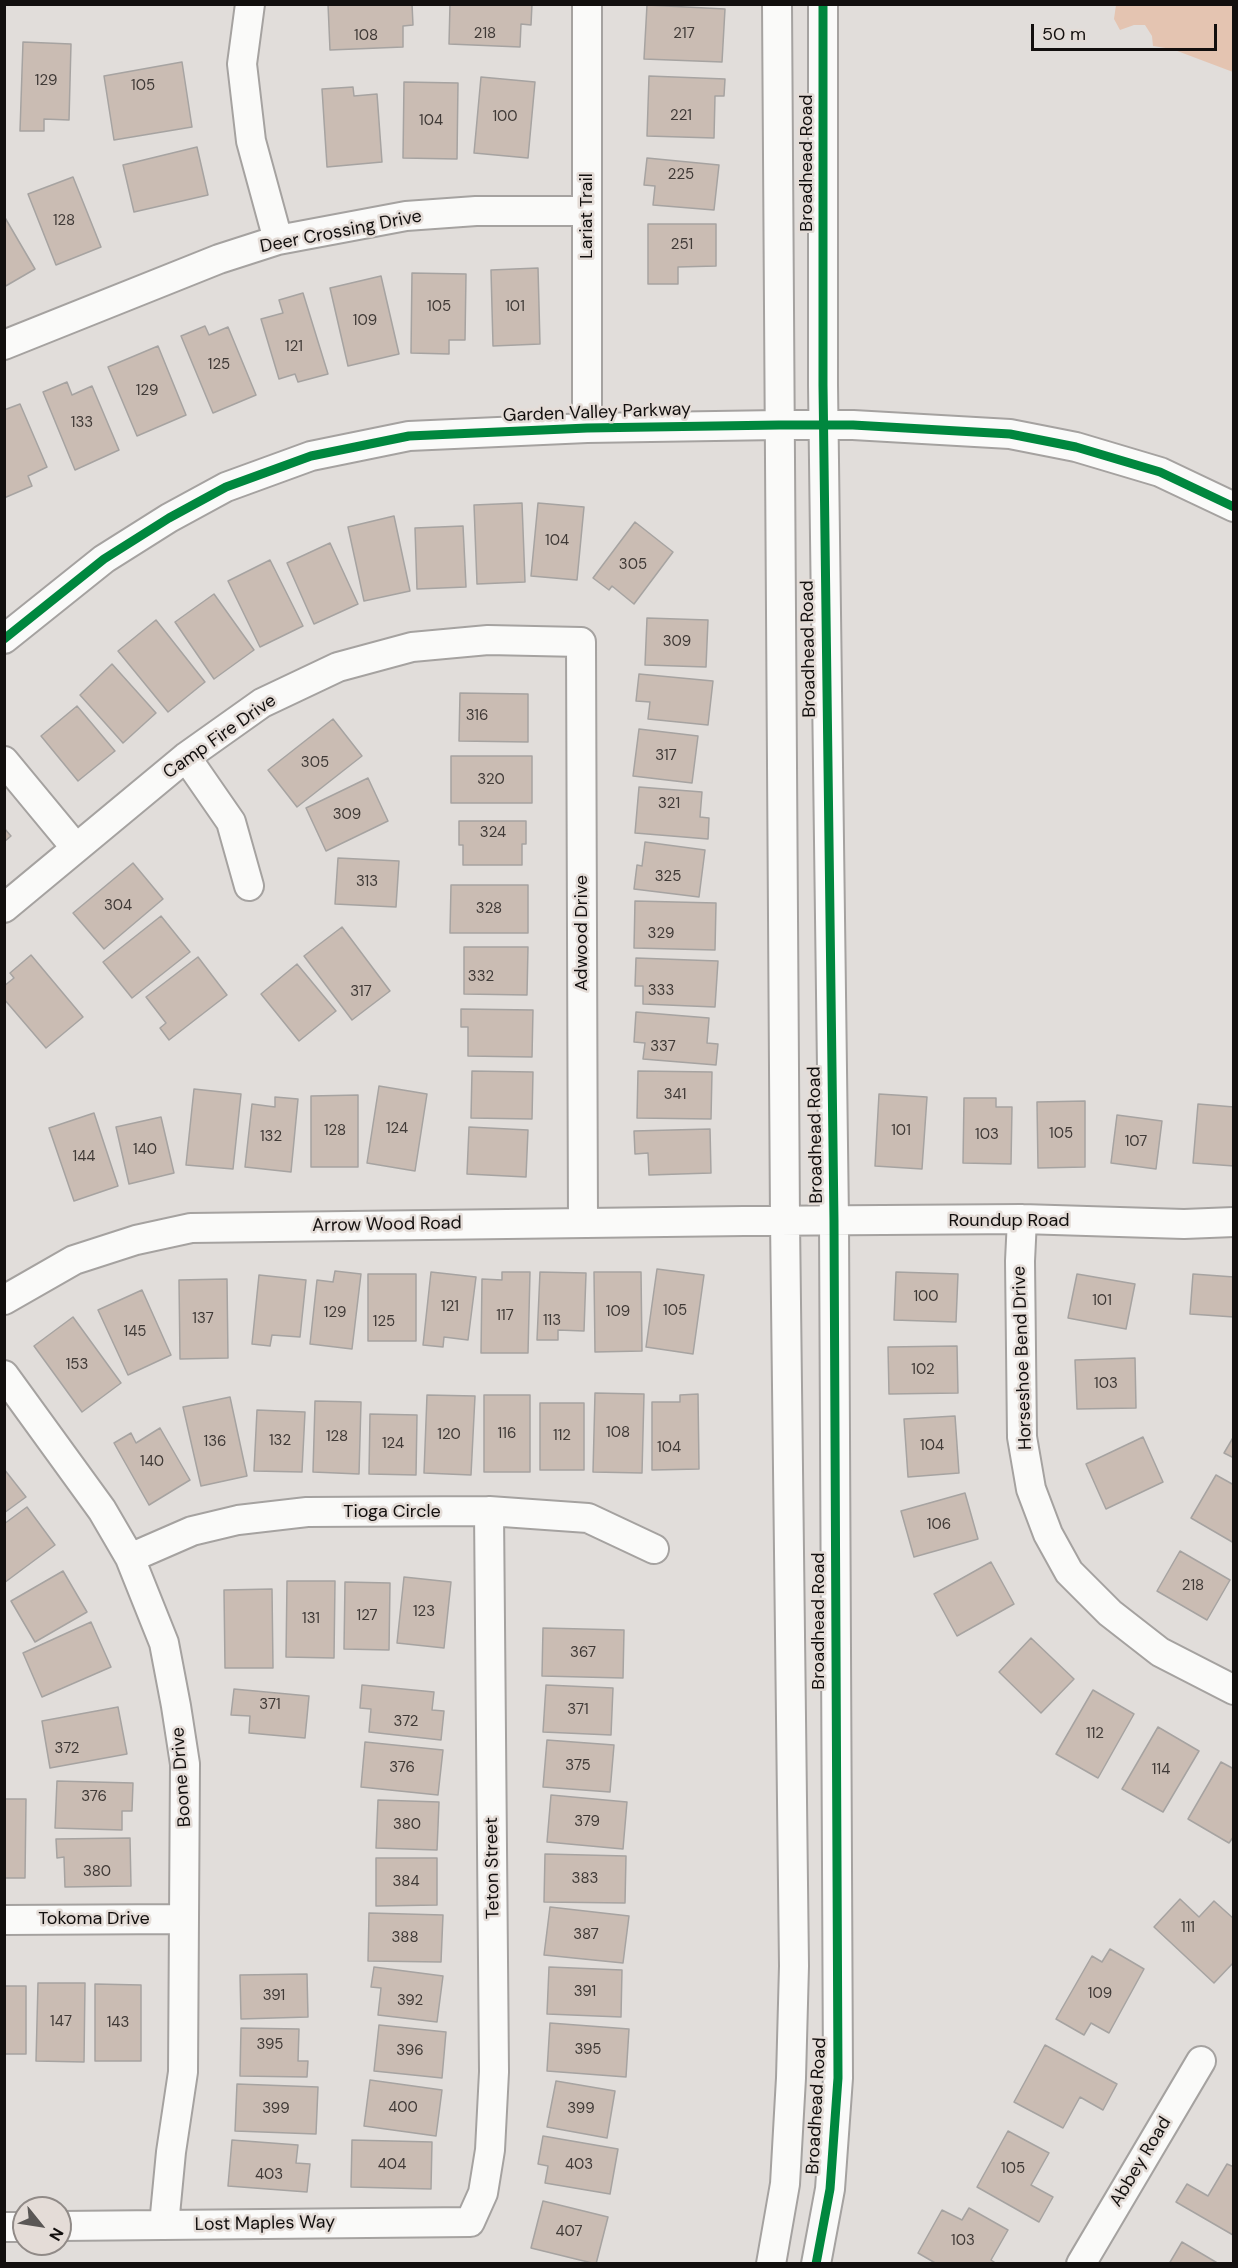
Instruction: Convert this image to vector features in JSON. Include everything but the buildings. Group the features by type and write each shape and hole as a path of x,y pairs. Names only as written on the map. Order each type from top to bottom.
{"street":[{"path":"250,4 242,63 251,141 279,240"},
{"name":"Lariat Trail","path":"587,4 587,428"},
{"name":"Broadhead Road","path":"771,2264 784,2184 791,2078 794,1966 785,1220 777,4"},
{"name":"Broadhead Road","path":"816,2264 830,2189 838,2078 834,1221 823,425 823,4"},
{"name":"Deer Crossing Drive","path":"4,345 219,259 279,240 406,216 476,211 587,211"},
{"name":"Garden Valley Parkway","path":"4,639 105,559 169,518 226,487 311,456 409,436 587,428 779,425 1010,434 1065,445 1160,472 1233,507"},
{"name":"Camp Fire Drive","path":"4,908 186,757 262,703 338,668 423,646 488,640 580,642"},
{"name":"Adwood Drive","path":"580,642 583,1223"},
{"path":"186,757 231,822 249,886"},
{"path":"4,761 76,848"},
{"name":"Roundup Road","path":"785,1220 1022,1220 1184,1224 1233,1222"},
{"name":"Arrow Wood Road","path":"4,1300 74,1260 136,1240 191,1228 785,1220"},
{"name":"Horseshoe Bend Drive","path":"1022,1220 1020,1261 1022,1437 1031,1489 1048,1534 1070,1572 1110,1613 1160,1652 1233,1690"},
{"name":"Boone Drive","path":"4,1375 102,1510 130,1558 164,1643 183,1752 186,1824 183,1919 183,2072 171,2152 164,2225"},
{"name":"Tioga Circle","path":"130,1558 192,1531 238,1520 307,1512 489,1511 588,1518 654,1549"},
{"name":"Teton Street","path":"470,2223 483,2193 490,2150 495,2072 489,1511"},
{"name":"Tokoma Drive","path":"4,1920 183,1919"},
{"name":"Abbey Road","path":"1081,2264 1201,2061"},
{"name":"Lost Maples Way","path":"72,2226 470,2223"}],"shaded area":[{"path":"1116,5 1233,5 1233,72 1172,49 1153,46 1152,36 1145,25 1134,25 1120,30 1114,19"}],"cycle path":[{"path":"816,2264 830,2189 838,2078 834,1221 823,385 823,4"},
{"path":"4,639 104,559 169,518 226,487 311,456 409,436 587,428 779,425 853,425 1010,434 1076,447 1160,472 1234,507"}]}
